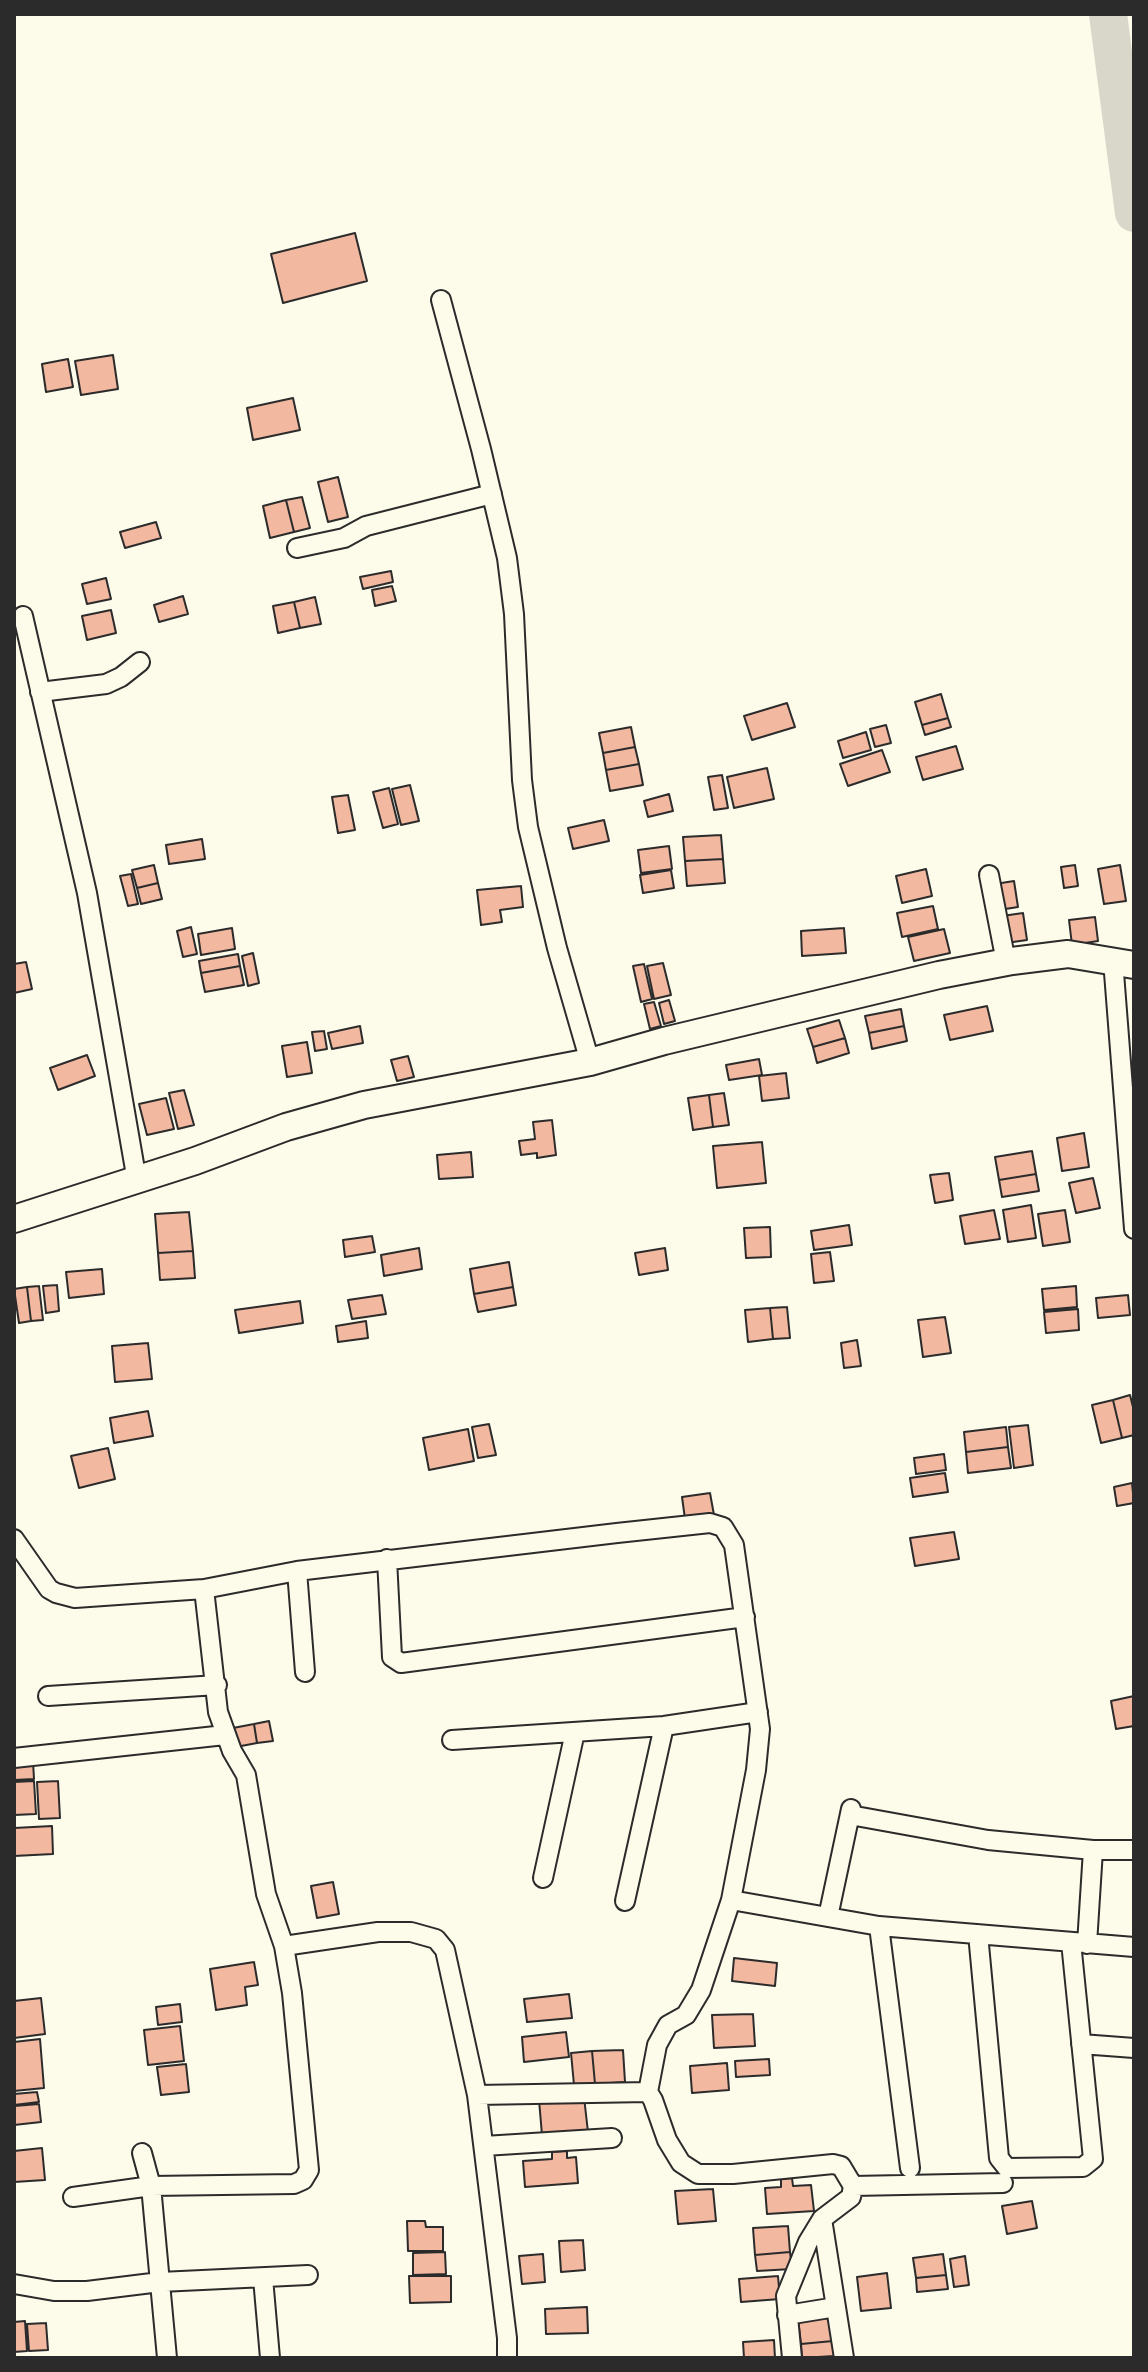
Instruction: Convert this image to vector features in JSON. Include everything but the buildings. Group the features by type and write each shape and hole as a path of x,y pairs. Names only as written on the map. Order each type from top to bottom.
{"street":[{"path":"441,300 507,558 514,614 522,780 528,827 557,948 590,1062"},
{"path":"297,548 344,538 366,526 492,494"},
{"path":"23,616 87,893 137,1181"},
{"path":"40,692 106,684 140,662"},
{"path":"989,875 1006,962"},
{"path":"14,1219 137,1181 286,1127 364,1105 590,1062 664,1041 939,975 1068,954 1124,962 1134,1229"},
{"path":"14,1539 49,1589 75,1598 204,1589 297,1571 387,1559 710,1523 723,1527 734,1545 758,1712 760,1729 756,1770 731,1900 701,1990 686,2015 668,2025 657,2045 648,2092 667,2140 681,2163 698,2174 733,2174 833,2164 841,2166 853,2186 851,2197 822,2219 793,2275 786,2296 792,2358"},
{"path":"387,1559 392,1657 401,1663 745,1617"},
{"path":"297,1571 305,1672"},
{"path":"73,2197 151,2186 288,2185 300,2182 307,2176 308,2156 294,2008 284,1946 266,1894 246,1775 225,1735 218,1712 204,1589"},
{"path":"48,1696 217,1685"},
{"path":"452,1740 664,1726 758,1712"},
{"path":"625,1901 664,1726"},
{"path":"543,1878 575,1732"},
{"path":"14,1758 225,1735"},
{"path":"828,1917 850,1812 988,1840 1093,1850 1134,1850"},
{"path":"978,1934 999,2158 1004,2167 1083,2167 1091,2162 1093,2149 1081,2044 1079,1943 1093,1850"},
{"path":"731,1900 879,1926 1134,1947"},
{"path":"879,1926 910,2168"},
{"path":"284,1946 378,1932 411,1932 436,1939 448,1958 477,2095 507,2358"},
{"path":"1081,2044 1134,2048"},
{"path":"477,2095 648,2092"},
{"path":"484,2146 612,2138"},
{"path":"142,2153 151,2186 167,2358"},
{"path":"853,2186 1003,2183"},
{"path":"822,2219 844,2358"},
{"path":"14,2284 54,2291 76,2291 160,2282 308,2275"},
{"path":"263,2278 270,2358"},
{"path":"787,2315 836,2307"}],"waterway":[{"path":"1108,14 1134,213"}]}
